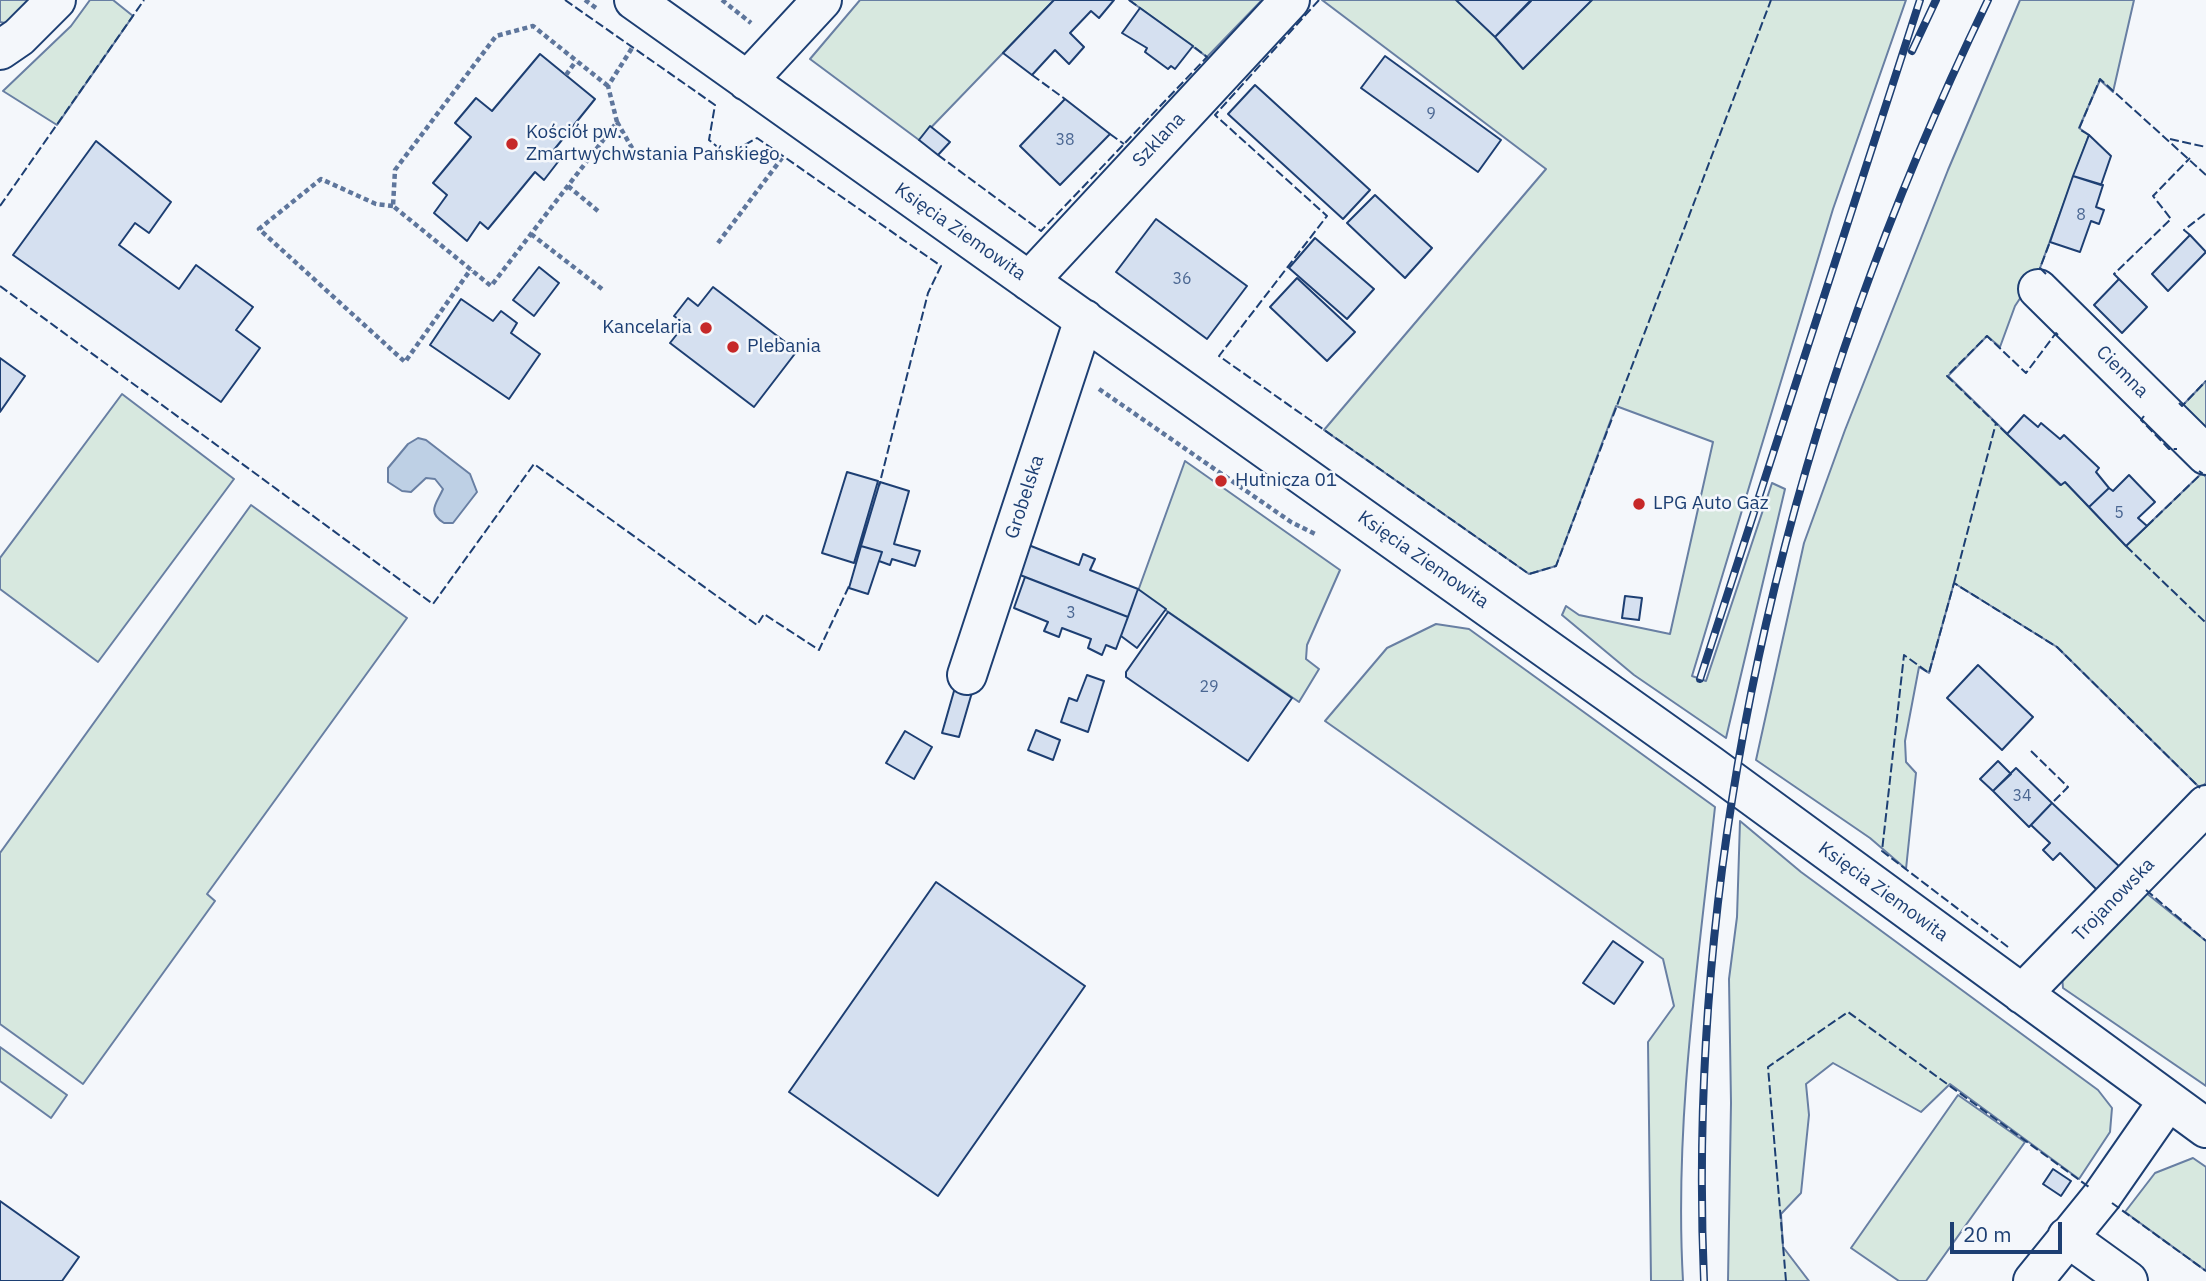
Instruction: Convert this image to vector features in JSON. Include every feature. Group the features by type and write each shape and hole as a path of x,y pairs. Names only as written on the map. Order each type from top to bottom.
{"street":[{"path":"0,50 19,37 57,0"},
{"name":"Księcia Ziemowita","path":"634,0 1710,765 2206,1128"},
{"path":"747,81 822,0"},
{"name":"Szklana","path":"1029,281 1290,0"},
{"name":"Ciemna","path":"2038,289 2206,455"},
{"name":"Grobelska","path":"967,675 1084,319"},
{"name":"Trojanowska","path":"2022,994 2206,805"},
{"path":"2033,1281 2102,1196 2168,1101"},
{"path":"2067,1237 2128,1281"}],"path":[{"path":"393,206 395,170 496,36 533,26 608,86 617,122 635,153"},
{"path":"608,86 632,48"},
{"path":"566,75 576,61"},
{"path":"471,270 405,362 259,229 321,178 376,204 393,206 491,286 617,122"},
{"path":"718,243 782,158"},
{"path":"568,186 598,211"},
{"path":"531,234 601,289"}],"shaded area":[{"path":"0,0 28,0 10,24 0,22"},
{"path":"90,0 113,0 133,16 57,125 3,91 71,26"},
{"path":"860,0 1054,0 919,140 810,59"},
{"path":"1129,0 1262,0 1207,57"},
{"path":"1322,0 1906,0 1833,209 1692,676 1706,681 1772,483 1785,489 1726,738 1634,675 1562,615 1566,606 1579,615 1670,634 1713,442 1616,406 1556,566 1529,574 1324,430 1546,169"},
{"path":"2020,0 2134,0 2113,92 2100,80 2079,128 2089,135 2040,268 2015,306 2000,347 1987,336 1948,376 2060,485 2065,482 2126,546 2202,473 2206,477 2206,783 2200,788 2057,647 1954,583 1929,673 1919,667 1905,741 1906,762 1916,773 1906,869 1870,838 1756,760 1804,543 1845,430 1948,170"},
{"path":"2206,381 2206,429 2182,406"},
{"path":"122,394 234,479 98,662 0,589 0,558"},
{"path":"1185,461 1340,570 1307,645 1306,659 1319,669 1299,702 1138,591"},
{"path":"251,505 407,618 207,894 215,901 83,1084 0,1024 0,853"},
{"path":"1436,624 1469,629 1715,807 1685,1103 1681,1222 1683,1281 1651,1281 1648,1042 1674,1006 1663,959 1325,721 1387,648"},
{"path":"1740,821 1801,872 2098,1090 2112,1108 2110,1132 2079,1179 1950,1084 1921,1112 1833,1063 1806,1084 1809,1115 1801,1193 1781,1214 1783,1247 1809,1281 1728,1281 1731,1103 1729,979 1737,917"},
{"path":"2145,892 2206,941 2206,1086 2063,988 2062,976"},
{"path":"0,1047 67,1095 51,1118 0,1081"},
{"path":"1958,1095 2025,1142 1926,1281 1899,1281 1851,1248"},
{"path":"2193,1158 2206,1167 2206,1271 2125,1212 2155,1173"}],"water":[{"path":"418,438 426,440 470,474 477,492 453,523 444,523 435,515 434,507 443,489 435,479 426,478 411,492 402,491 388,482 388,468 408,444"}],"building":[{"path":"1054,0 1114,0 1099,18 1091,11 1070,33 1084,47 1069,64 1055,50 1032,75 1003,53"},
{"path":"1456,0 1530,0 1531,1 1495,37"},
{"path":"1531,0 1592,0 1523,69 1495,37"},
{"path":"1140,8 1193,46 1175,69 1171,66 1168,69 1145,52 1147,48 1122,33"},
{"name":"Kościół pw. Zmartwychwstania Pańskiego","path":"540,54 595,99 553,151 561,158 544,180 535,172 488,229 480,222 467,241 434,213 447,195 433,183 471,137 455,123 476,98 492,111"},
{"path":"1385,56 1501,140 1478,172 1361,88"},
{"path":"1255,85 1370,190 1343,219 1228,114"},
{"path":"1065,99 1110,134 1060,185 1020,146"},
{"path":"930,126 950,142 938,155 919,140"},
{"path":"2089,135 2111,156 2101,185 2073,176"},
{"path":"96,141 171,202 149,233 135,223 119,245 179,289 196,265 253,307 236,330 260,348 221,402 13,255"},
{"path":"2073,176 2103,185 2096,207 2104,210 2099,224 2091,221 2080,252 2050,242"},
{"path":"1375,195 1432,248 1405,278 1347,223"},
{"path":"1156,219 1247,286 1207,339 1116,272"},
{"path":"2190,235 2206,252 2168,291 2152,274"},
{"path":"1315,238 1374,289 1347,319 1289,268"},
{"path":"539,267 559,283 534,316 513,300"},
{"path":"1297,278 1355,332 1327,361 1270,307"},
{"path":"2119,279 2147,307 2122,333 2094,305"},
{"name":"Plebania","path":"713,287 797,351 754,407 670,343 685,324 674,316 688,298 698,306"},
{"path":"461,299 493,321 501,311 517,323 511,333 540,354 509,399 430,345"},
{"path":"0,358 25,376 0,412"},
{"path":"2024,415 2038,427 2041,423 2060,439 2064,435 2099,468 2096,472 2109,488 2089,507 2065,482 2061,485 2007,434"},
{"path":"847,472 878,481 854,563 822,553"},
{"path":"2129,475 2155,502 2138,518 2147,526 2126,546 2089,507 2109,488 2113,491"},
{"path":"880,482 909,491 894,544 920,551 915,566 892,559 890,565 879,561 882,552 861,546"},
{"path":"1026,544 1079,565 1083,554 1095,559 1090,570 1138,589 1128,617 1015,573"},
{"path":"861,546 882,552 868,594 849,588"},
{"path":"1025,577 1128,617 1116,649 1106,645 1102,655 1088,648 1091,639 1062,628 1059,637 1044,631 1048,622 1014,608"},
{"path":"1138,589 1166,609 1137,648 1121,636"},
{"path":"1625,596 1642,598 1639,620 1622,618"},
{"path":"1168,612 1292,698 1248,761 1126,677 1126,672"},
{"path":"1978,665 2033,717 2002,750 1947,698"},
{"path":"1087,675 1104,681 1088,732 1061,722 1069,698 1077,701"},
{"path":"956,684 973,689 959,737 942,733"},
{"path":"1036,730 1060,740 1053,760 1028,750"},
{"path":"905,731 932,747 914,779 886,763"},
{"path":"1998,761 2011,774 1993,791 1980,779"},
{"path":"2016,768 2052,803 2029,827 1993,791"},
{"path":"2052,803 2122,869 2099,892 2060,853 2053,860 2043,850 2050,843 2031,825"},
{"path":"936,882 1085,986 938,1196 789,1092"},
{"path":"1613,941 1643,962 1614,1004 1583,983"},
{"path":"2053,1169 2071,1181 2061,1196 2043,1184"},
{"path":"0,1201 79,1257 62,1281 0,1281"}],"railway":[{"path":"1700,679 1920,0"},
{"path":"1912,51 1936,0"},
{"path":"1704,1281 1703,1115 1713,949 1734,785 1766,623 1808,463 1859,306 1919,151 1988,0"}],"fence":[{"path":"0,206 144,0"},
{"path":"565,0 715,105 709,140 727,155 757,138 941,266 928,293 879,486"},
{"path":"1129,0 1140,8"},
{"path":"1319,0 1215,115 1327,216 1219,356 1529,574 1556,566 1771,0"},
{"path":"938,155 1041,231 1207,57 1193,46"},
{"path":"1032,75 1065,99"},
{"path":"2089,135 2079,129 2100,79 2206,175"},
{"path":"1110,134 1124,144"},
{"path":"2170,139 2206,147"},
{"path":"2119,279 2114,274 2171,219 2153,196 2190,158"},
{"path":"2190,235 2184,230 2206,213"},
{"path":"2046,274 2040,268 2050,242"},
{"path":"0,286 433,604 534,464 757,625 764,614 819,650 850,584"},
{"path":"2007,434 1947,376 1987,336 2026,373 2056,333 2060,337"},
{"path":"2179,403 2182,406 2206,381"},
{"path":"2144,416 2141,420 2169,449 2177,449"},
{"path":"1954,583 1996,423"},
{"path":"2147,526 2202,473 2199,471"},
{"path":"2126,546 2206,623"},
{"path":"2008,947 1882,851 1904,655 1929,673 1954,583 2057,647 2200,788"},
{"path":"2031,751 2068,787 2052,803"},
{"path":"2146,890 2206,941"},
{"path":"1786,1281 1768,1067 1848,1012 2089,1187"},
{"path":"2112,1203 2206,1271"}],"place":[{"name":"Kościół pw. Zmartwychwstania Pańskiego","path":"512,144"},
{"name":"Kancelaria","path":"706,328"},
{"name":"Plebania","path":"733,347"},
{"name":"Hutnicza 01","path":"1221,481"},
{"name":"LPG Auto Gaz","path":"1639,504"}]}
